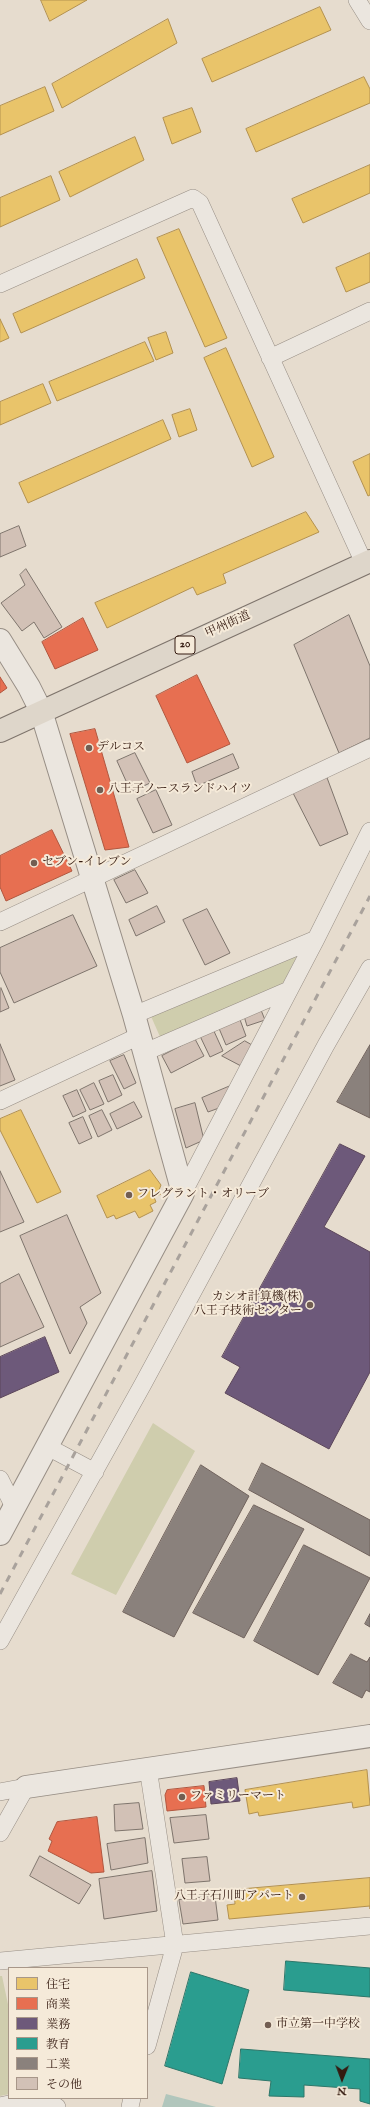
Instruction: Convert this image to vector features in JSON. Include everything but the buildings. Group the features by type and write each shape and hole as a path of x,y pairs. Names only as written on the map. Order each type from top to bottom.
{"highway":[{"name":"甲州街道","path":"0,731 367,562"}],"street":[{"path":"357,0 370,21"},
{"path":"0,284 193,198 200,203 270,358 367,562"},
{"path":"270,358 370,311"},
{"path":"0,640 29,687 41,711 93,878 139,1034 183,1193"},
{"path":"0,922 370,748"},
{"path":"0,1534 183,1193 316,939 370,831"},
{"path":"0,1101 139,1034 316,939"},
{"path":"0,1641 95,1472 326,1044 370,968"},
{"path":"139,1034 289,990"},
{"path":"46,1446 95,1472"},
{"path":"0,1479 14,1507"},
{"path":"0,1783 14,1789 370,1736"},
{"path":"148,1768 175,1945 148,2042"},
{"path":"0,1833 14,1789"},
{"path":"8,1963 370,1926"},
{"path":"0,2106 33,2099"},
{"path":"40,2099 57,2107"}],"shaded area":[{"path":"300,950 281,988 161,1039 150,1014"},
{"path":"153,1423 195,1451 116,1595 71,1574"},
{"path":"0,1976 2,1976 8,2004 8,2094 0,2096"},
{"path":"166,2094 216,2107 162,2107"}],"railway":[{"path":"0,1594 370,896"}],"place":[{"name":"デルコス","path":"89,748"},
{"name":"八王子ノースランドハイツ","path":"100,790"},
{"name":"セブン-イレブン","path":"34,863"},
{"name":"フレグラント・オリーブ","path":"129,1195"},
{"name":"カシオ計算機(株) 八王子技術センター","path":"310,1305"},
{"name":"ファミリーマート","path":"182,1797"},
{"name":"八王子石川町アパート","path":"302,1897"},
{"name":"市立第一中学校","path":"268,2025"}]}
